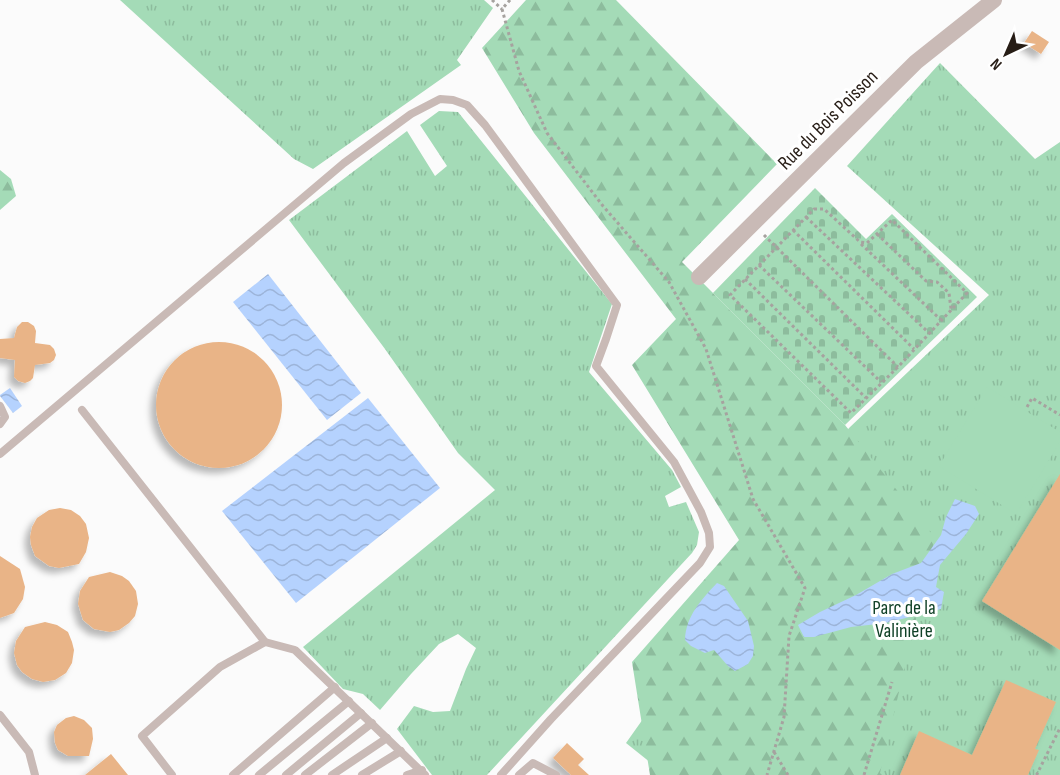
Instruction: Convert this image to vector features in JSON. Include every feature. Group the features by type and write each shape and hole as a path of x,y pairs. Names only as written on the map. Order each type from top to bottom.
{"street":[{"name":"Rue du Bois Poisson","path":"699,278 916,62 994,0"}],"lane":[{"path":"0,454 344,163 411,114 440,99 453,100 467,105 485,125 617,304 596,366 674,462 701,512 709,533 710,547 700,563 551,719 501,775"},
{"path":"0,406 4,417 0,424"},
{"path":"82,410 265,642 295,650 423,773"},
{"path":"172,775 142,736 220,667 265,642"},
{"path":"233,775 334,687"},
{"path":"260,775 349,701"},
{"path":"286,775 361,712"},
{"path":"0,715 28,752 35,775"},
{"path":"305,775 372,723"},
{"path":"332,775 387,738"},
{"path":"362,775 401,751"},
{"path":"519,775 533,763 556,775"},
{"path":"407,775 423,773"}],"path":[{"path":"492,0 502,9 519,71 547,133 603,206 669,282 706,349 753,499 805,588 789,636 784,717 767,775"},
{"path":"502,9 510,0"},
{"path":"860,242 867,243 892,220 967,294 898,367 850,413 730,295 814,209 824,209 941,321"},
{"path":"807,217 929,333"},
{"path":"753,224 898,367"},
{"path":"793,231 914,349"},
{"path":"877,234 926,281 937,282 949,293 951,310"},
{"path":"759,265 882,383"},
{"path":"745,279 866,398"},
{"path":"1027,407 1032,398 1060,415"},
{"path":"864,775 892,682"},
{"path":"1038,775 1060,728"},
{"path":"774,752 788,775"}],"green space":[{"path":"120,0 484,0 493,8 457,60 461,65 313,169 294,159"},
{"path":"526,0 616,0 777,164 682,262 845,425 935,538 880,773 882,775 650,775 632,662 739,540 632,365 676,319 534,133 482,48"},
{"name":"Parc de la Valinière","path":"940,63 1035,159 1060,142 1060,775 666,775 626,743 849,428 989,295 847,166"},
{"path":"439,111 458,112 612,304 589,372 672,470 681,487 665,496 669,507 686,502 699,532 697,545 692,553 487,775 432,775 397,729 414,706 433,712 450,711 476,648 458,634 439,644 380,710 363,694 343,689 303,647 495,490 458,453 385,349 289,220 407,131 435,176 447,166 420,125"},
{"path":"0,170 11,179 16,196 0,210"},
{"path":"815,188 866,239 892,214 977,297 845,425 713,293"},
{"path":"987,387 1060,432 1060,442 1016,514 939,466"}],"water":[{"path":"268,274 361,393 327,420 233,302"},
{"path":"10,388 22,406 13,413 0,396"},
{"path":"368,398 440,488 296,603 222,511"},
{"path":"955,499 975,506 979,514 966,534 940,565 936,587 944,592 941,609 886,623 851,627 814,637 804,637 798,625 892,574 921,563 941,535 946,517"},
{"path":"717,583 724,586 748,621 754,646 753,656 748,664 735,671 714,650 705,653 685,640 691,616"}],"building":[{"path":"1032,31 1049,42 1041,54 1024,43"},
{"path":"22,322 28,322 34,326 35,343 50,345 56,355 50,363 35,365 33,378 25,383 14,377 15,360 0,358 0,339 14,338 17,327"},
{"path":"219,342 243,347 264,360 277,381 282,405 277,429 264,450 243,463 219,468 195,463 174,450 161,429 156,405 161,381 174,360 195,347"},
{"path":"1060,474 1060,650 982,601"},
{"path":"60,508 71,510 80,516 86,524 89,538 86,552 79,564 59,568 49,566 35,556 30,537 37,518 49,510"},
{"path":"0,556 20,569 25,587 23,599 14,613 0,618"},
{"path":"110,572 129,581 136,591 138,604 135,616 129,623 119,630 110,632 94,629 83,620 78,604 80,591 89,577"},
{"path":"45,622 57,625 68,632 74,650 72,663 66,673 55,680 43,682 32,679 22,672 17,665 14,653 16,641 25,627"},
{"path":"1006,680 1056,702 1035,749 1039,750 1028,775 900,775 919,731 972,755"},
{"path":"74,716 84,720 92,728 93,739 89,756 68,756 58,750 55,743 54,732 57,725 66,718"},
{"path":"567,743 584,759 578,765 589,775 571,775 553,758"},
{"path":"111,754 128,775 85,775"}]}
